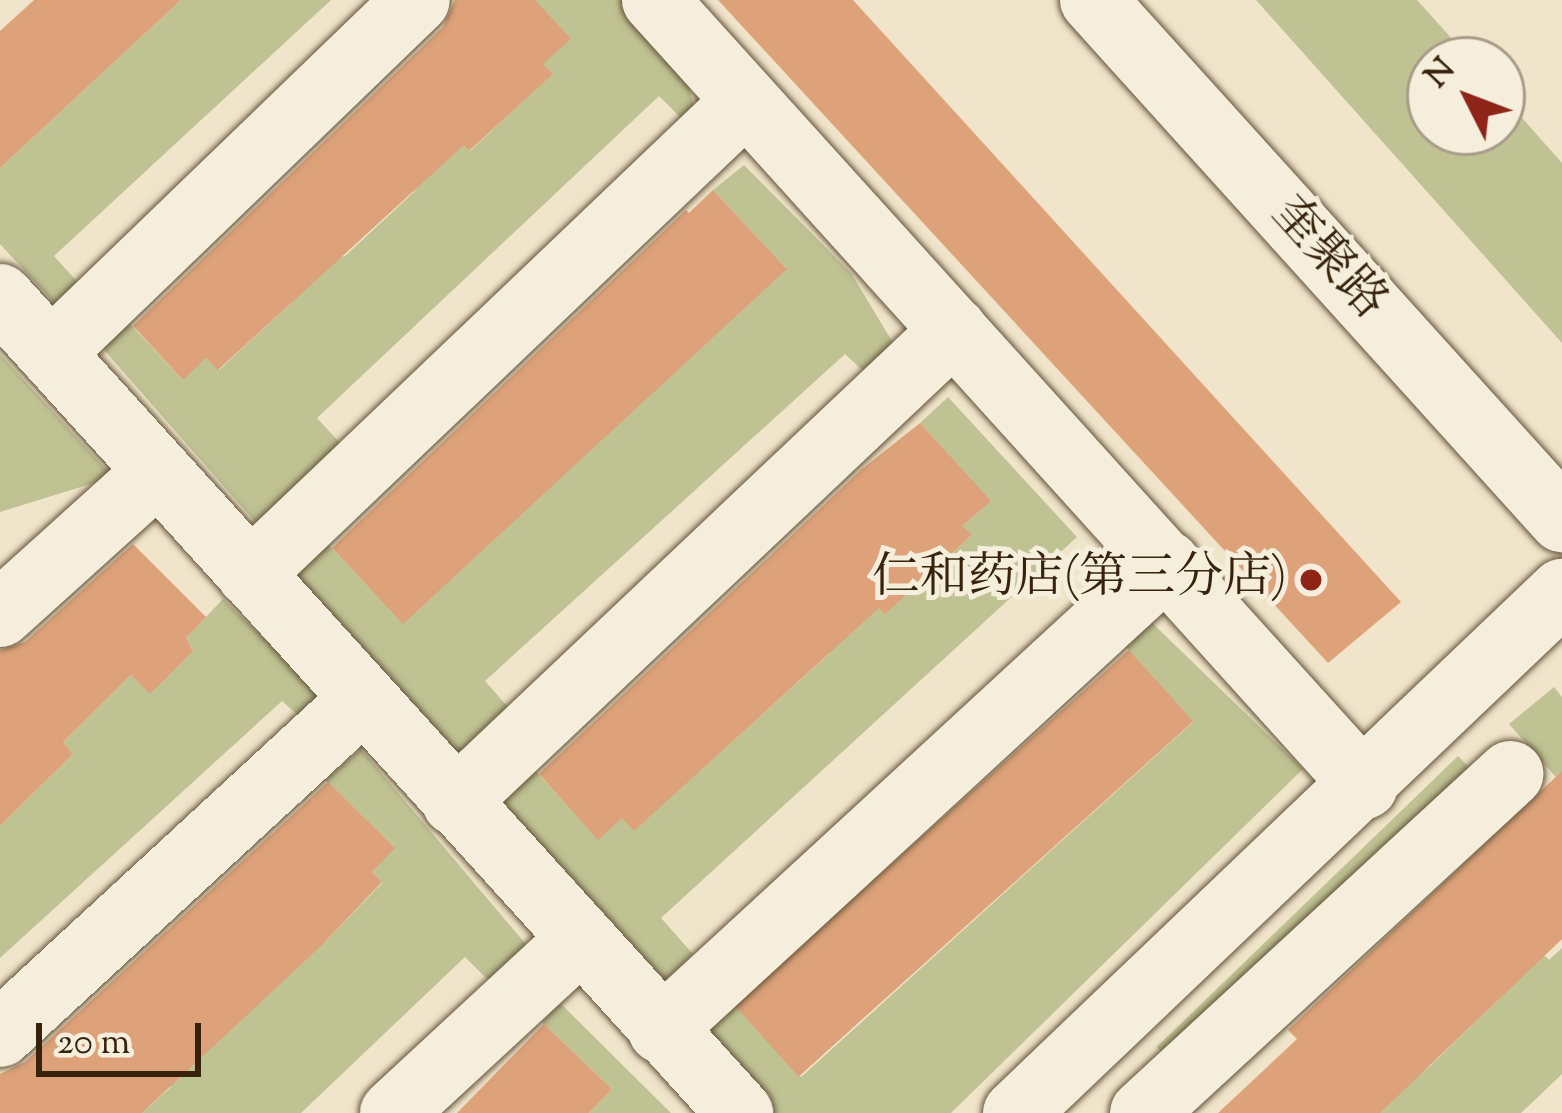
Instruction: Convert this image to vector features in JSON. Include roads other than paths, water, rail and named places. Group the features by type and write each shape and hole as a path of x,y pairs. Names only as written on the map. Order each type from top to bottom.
{"street":[{"path":"51,353 417,0"},
{"path":"655,0 1365,786"},
{"name":"奎聚路","path":"1094,0 1562,519"},
{"path":"250,574 746,101"},
{"path":"0,297 740,1113"},
{"path":"455,802 954,330"},
{"path":"0,614 158,471"},
{"path":"661,1030 1167,564"},
{"path":"1016,1113 1365,786 1562,592"},
{"path":"0,1034 363,699"},
{"path":"1093,1045 1150,1111 1510,774"},
{"path":"393,1113 580,940"}],"place":[{"name":"仁和药店(第三分店)","path":"1311,580"}]}
